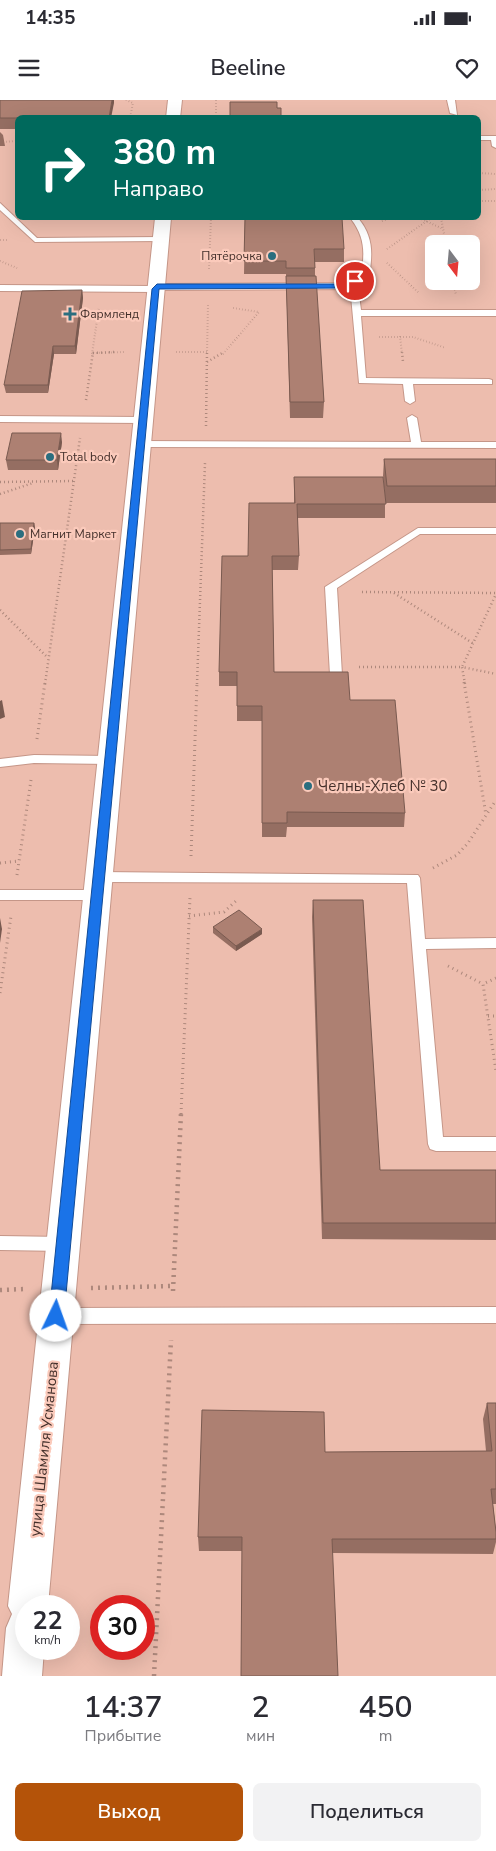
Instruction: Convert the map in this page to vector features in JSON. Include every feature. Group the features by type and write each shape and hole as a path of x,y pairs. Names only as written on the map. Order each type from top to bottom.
{"street":[{"path":"173,115 175,100"},
{"name":"улица Шамиля Усманова","path":"29,1595 162,228"},
{"path":"22,1676 23,1660"}],"lane":[{"path":"451,100 454,113"},
{"path":"481,138 494,138 496,146"},
{"path":"0,205 35,240 162,228"},
{"path":"0,288 102,289 209,286 346,286 365,276 369,257 365,229 356,220"},
{"path":"346,286 355,295 362,381 489,382"},
{"path":"356,313 496,313"},
{"path":"407,382 410,400"},
{"path":"412,418 416,445"},
{"path":"0,419 83,420 206,445 496,445"},
{"path":"336,671 331,587 418,531 496,531"},
{"path":"0,763 34,758 110,760"},
{"path":"7,895 190,879 414,878 436,1144 496,1144"},
{"path":"419,948 496,943"},
{"path":"0,1243 64,1244"},
{"path":"56,1316 496,1315"}],"path":[{"path":"126,100 133,102 131,115"},
{"path":"216,100 216,115"},
{"path":"0,142 15,141"},
{"path":"481,173 496,174"},
{"path":"481,190 496,189"},
{"path":"481,201 496,201"},
{"path":"154,1676 189,916 206,445 211,220"},
{"path":"441,220 444,235"},
{"path":"369,257 379,256 426,221 443,229"},
{"path":"379,256 442,313"},
{"path":"0,261 25,270"},
{"path":"0,993 7,895 19,861 102,289"},
{"path":"208,307 216,307"},
{"path":"207,362 223,354 259,312 232,308"},
{"path":"398,313 407,382"},
{"path":"358,337 413,337 446,348"},
{"path":"0,482 74,481"},
{"path":"0,494 37,482"},
{"path":"394,592 474,644"},
{"path":"331,594 394,592 496,593 462,667 486,815"},
{"path":"0,610 48,659"},
{"path":"336,671 462,667 496,674"},
{"path":"414,878 457,855 468,843 496,800"},
{"path":"0,863 19,861"},
{"path":"189,916 224,912 238,900 240,879"},
{"path":"419,948 484,984"},
{"path":"484,984 496,978"},
{"path":"484,984 496,1071"},
{"path":"488,1016 496,1016"}],"building":[{"path":"0,100 112,100 110,115 15,115 15,118 0,118"},
{"path":"230,102 277,102 277,108 281,108 281,115 230,115"},
{"path":"245,220 342,220 344,249 314,249 315,268 286,268 286,261 244,261"},
{"path":"286,276 316,276 324,402 290,402"},
{"path":"82,290 75,346 53,346 48,385 4,385 22,291"},
{"path":"12,433 61,433 57,460 6,460"},
{"path":"384,459 496,459 496,486 387,486"},
{"path":"294,477 383,477 386,504 297,504 299,556 272,556 274,672 348,672 350,700 395,700 405,813 287,812 287,823 262,823 262,706 237,706 237,672 219,672 222,556 248,556 249,503 295,503"},
{"path":"0,523 34,523 31,549 0,550"},
{"path":"313,900 363,900 380,1170 496,1170 496,1223 323,1223"},
{"path":"239,910 262,929 236,946 213,927"},
{"path":"487,1403 496,1403 496,1489 491,1489 496,1539 332,1539 338,1676 241,1676 242,1537 198,1537 202,1410 324,1412 325,1452 492,1451"}],"place":[{"name":"Пятёрочка","path":"272,256"},
{"name":"Фармленд","path":"70,314"},
{"name":"Total body","path":"50,457"},
{"name":"Магнит Маркет","path":"20,534"},
{"name":"Челны-Хлеб № 30","path":"308,786"}],"route":[{"path":"56,1316 156,289 157,287 191,286 346,286 355,281"}]}
